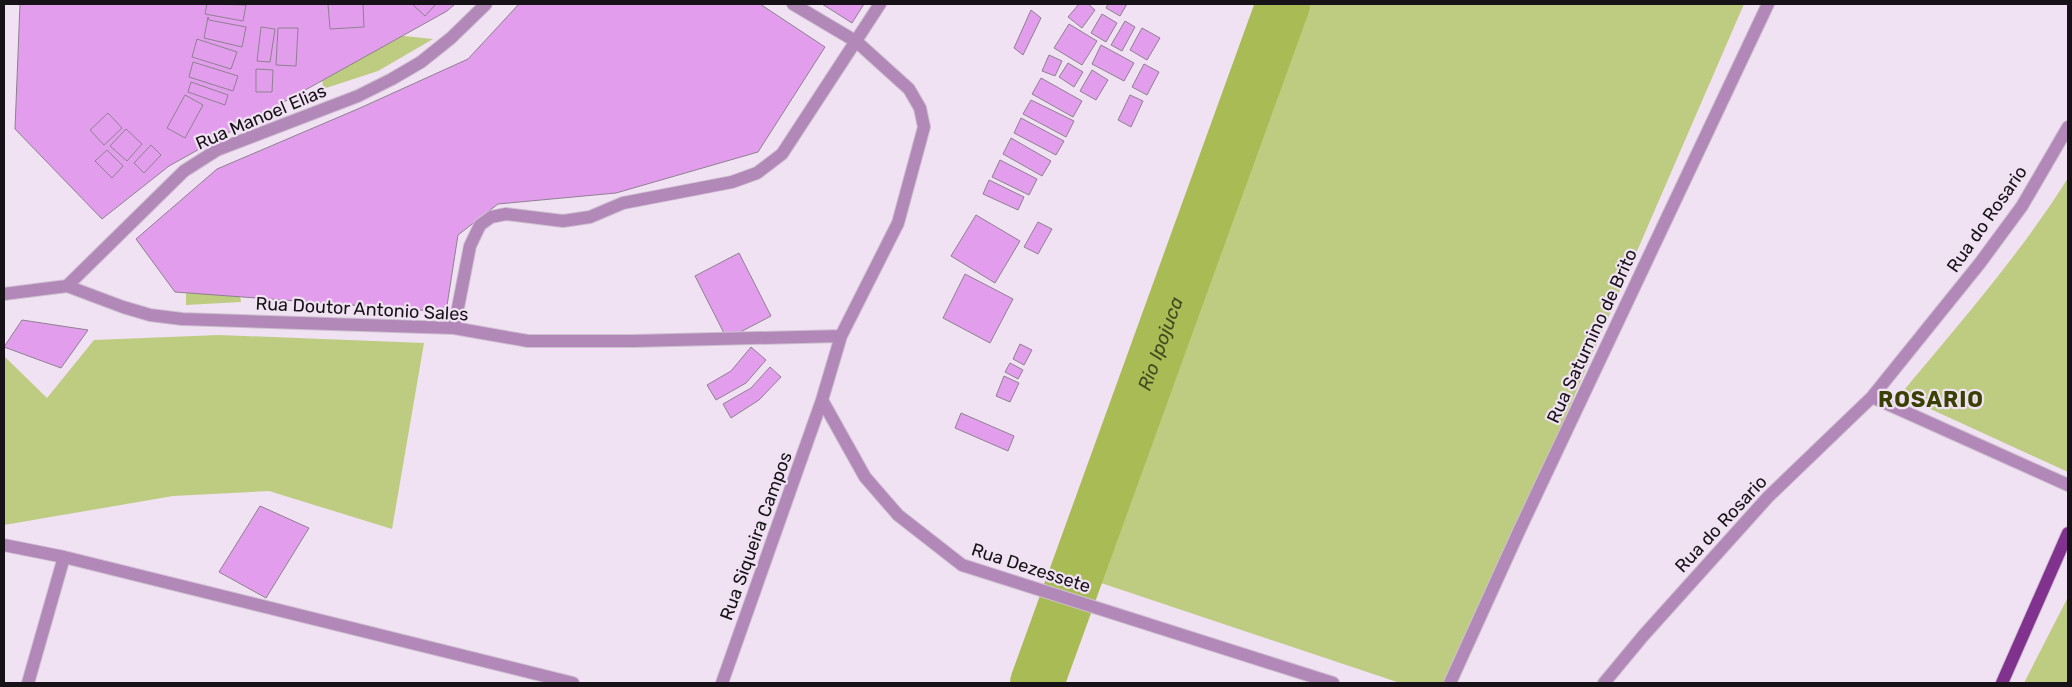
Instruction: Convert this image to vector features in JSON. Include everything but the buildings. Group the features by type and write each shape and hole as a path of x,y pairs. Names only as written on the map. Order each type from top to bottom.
{"main road":[{"path":"2002,683 2068,533"}],"street":[{"name":"Rua Manoel Elias","path":"67,286 184,171 217,150 358,96 421,62 451,38 486,4"},
{"path":"794,4 857,42 909,89 920,108 924,127 898,222 841,336 822,400"},
{"path":"454,328 470,246 480,225 491,217 506,214 563,221 590,217 623,203 732,182 757,173 782,154 857,42 880,4"},
{"name":"Rua Saturnino de Brito","path":"1450,683 1519,531 1768,4"},
{"name":"Rua do Rosario","path":"1604,683 1643,636 1768,497 1872,397 1980,263 2022,206 2068,127"},
{"path":"4,294 67,286"},
{"name":"Rua Doutor Antonio Sales","path":"67,286 123,307 150,315 174,318 454,328 528,341 633,341 841,336"},
{"path":"1872,397 2068,485"},
{"name":"Rua Dezessete","path":"822,400 865,477 898,515 962,565 1332,683"},
{"name":"Rua Siqueira Campos","path":"722,683 822,400"},
{"path":"4,545 64,557 573,683"},
{"path":"28,683 64,557"}],"green space":[{"path":"1297,4 1744,4 1450,683 1400,683 1101,583 1082,559 1203,222"},
{"path":"395,35 433,39 378,71 323,89 320,43"},
{"path":"2068,178 2068,472 1900,395 2009,262"},
{"path":"236,270 241,302 186,305 186,276"},
{"path":"219,335 424,343 392,529 269,491 173,496 4,525 4,356 47,398 94,340"},
{"path":"2068,597 2068,683 2024,683"}],"waterway":[{"name":"Rio Ipojuca","path":"1037,683 1283,4"}],"district":[{"name":"ROSARIO","path":"1931,399"}]}
